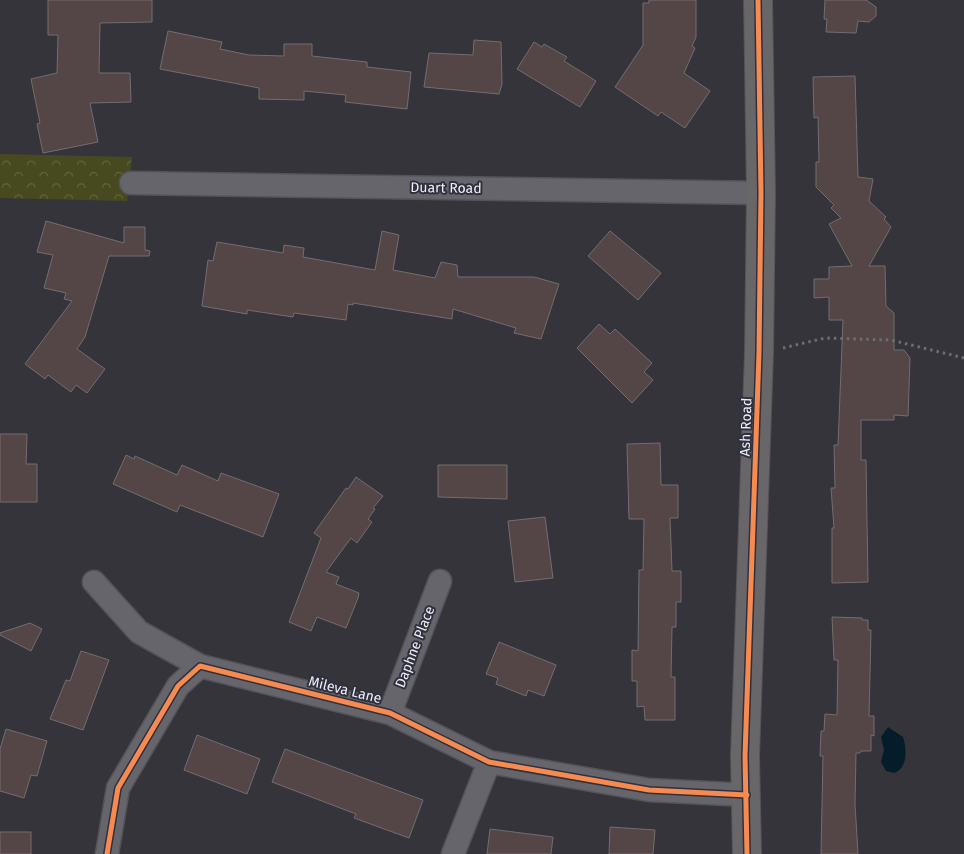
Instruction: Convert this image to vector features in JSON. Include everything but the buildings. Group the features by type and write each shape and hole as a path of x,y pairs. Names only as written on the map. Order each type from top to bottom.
{"main road":[{"name":"Ash Road","path":"746,854 747,795 745,756 759,353 761,193 758,0"}],"street":[{"name":"Duart Road","path":"131,183 761,193"},
{"name":"Daphne Place","path":"390,713 440,581"},
{"name":"Mileva Lane","path":"94,582 139,632 200,666 390,713 489,762 649,790 747,795"},
{"path":"107,854 118,788 178,686 200,666"},
{"path":"454,854 489,762"}],"path":[{"path":"759,353 825,338 891,340 964,358"}],"green space":[{"path":"0,154 132,157 127,201 0,198"}],"water":[{"path":"888,727 903,737 905,747 904,763 899,771 894,773 886,771 881,762 884,750 881,737"}],"cycle path":[{"path":"747,854 745,756 759,353 761,193 758,0"},
{"path":"107,854 118,788 178,686 200,666 390,713 489,762 649,790 747,795"}]}
